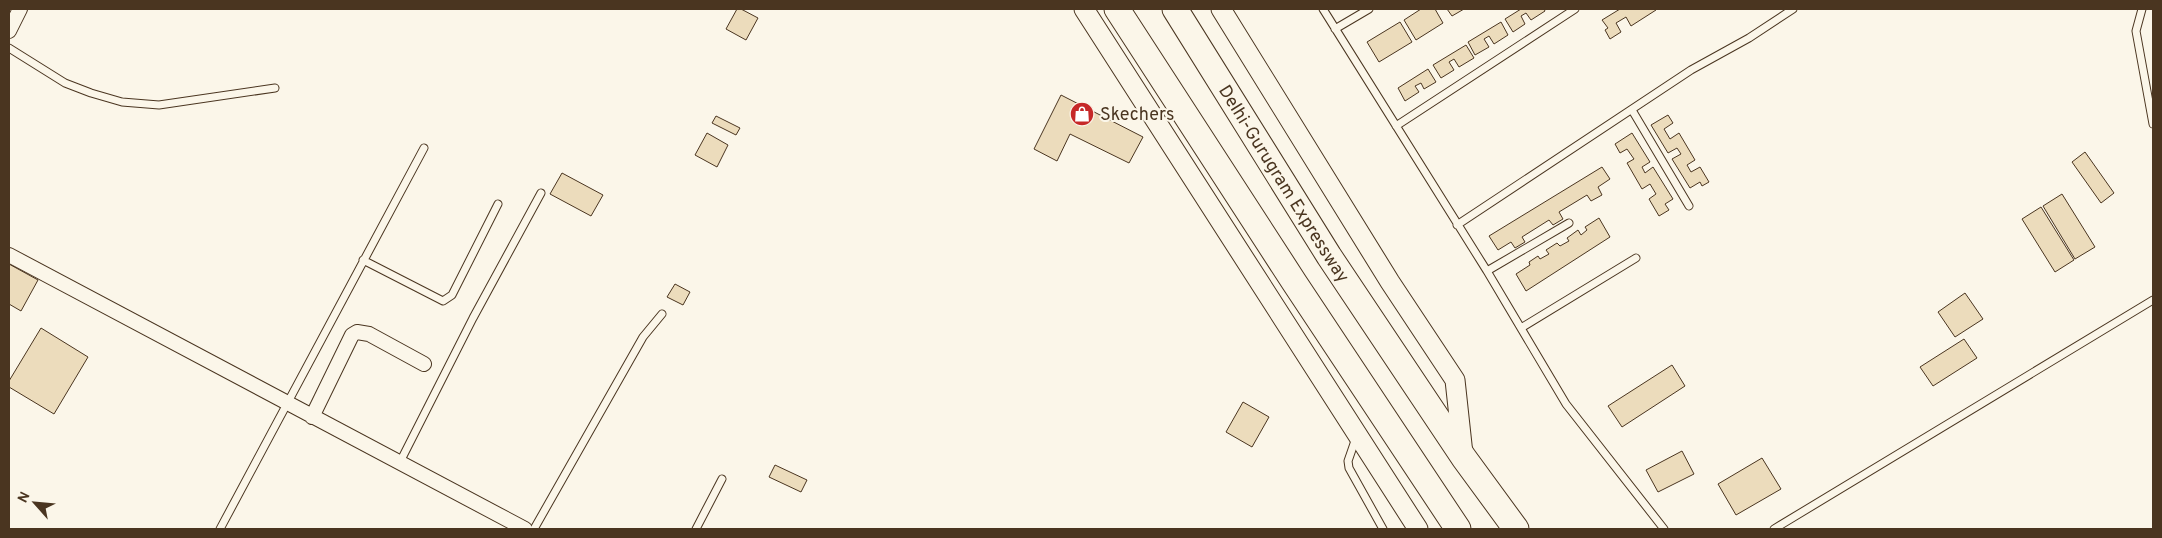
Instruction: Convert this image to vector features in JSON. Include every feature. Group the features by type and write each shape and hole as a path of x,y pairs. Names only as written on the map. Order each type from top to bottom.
{"highway":[{"path":"1117,9 1251,217 1458,529"},
{"name":"Delhi-Gurugram Expressway","path":"1175,9 1329,256 1464,458 1516,529"}],"main road":[{"path":"1084,9 1418,529"},
{"path":"1221,9 1390,282 1455,380 1464,458"}],"street":[{"path":"9,31 20,9"},
{"path":"9,255 524,529"},
{"path":"312,417 352,335 357,332 369,334 424,364"}],"lane":[{"path":"1323,9 1487,271 1566,404 1664,529"},
{"path":"1336,30 1369,9"},
{"path":"1396,126 1576,9"},
{"path":"1457,225 1691,70 1749,38 1793,9"},
{"path":"2142,9 2136,30 2153,124"},
{"path":"9,48 65,83 122,102 160,105 275,88"},
{"path":"1632,110 1689,206"},
{"path":"220,529 424,148"},
{"path":"400,462 473,318 541,193"},
{"path":"363,260 443,301 446,300 452,296 498,204"},
{"path":"1487,271 1569,223"},
{"path":"1521,328 1636,258"},
{"path":"1774,529 2153,300"},
{"path":"524,529 643,337 662,314"},
{"path":"1357,436 1348,461 1348,468 1383,529"},
{"path":"696,529 722,479"}],"building":[{"path":"737,9 741,9 758,18 746,40 726,29"},
{"path":"1421,9 1435,9 1443,23 1416,40 1404,20"},
{"path":"1447,9 1464,9 1452,16"},
{"path":"1521,9 1544,9 1545,11 1531,20 1526,13 1521,16 1525,24 1513,32 1505,19"},
{"path":"1620,9 1656,10 1631,26 1626,17 1616,23 1621,32 1610,39 1605,30 1608,28 1602,20"},
{"path":"1400,22 1412,42 1379,62 1367,42"},
{"path":"1501,22 1508,35 1494,44 1489,36 1484,39 1489,47 1475,55 1468,42"},
{"path":"1466,45 1474,58 1459,67 1454,59 1449,62 1454,70 1441,78 1433,65"},
{"path":"1428,69 1436,82 1424,89 1421,83 1415,86 1419,92 1405,101 1398,88"},
{"path":"1061,95 1143,137 1129,163 1070,134 1057,161 1034,149"},
{"path":"1668,115 1673,123 1664,129 1670,139 1679,133 1695,160 1687,165 1691,172 1700,167 1709,182 1702,186 1700,182 1690,188 1672,159 1681,154 1677,148 1668,153 1651,125"},
{"path":"716,116 740,128 736,135 712,123"},
{"path":"707,133 728,145 717,167 695,155"},
{"path":"1632,133 1650,162 1642,167 1645,173 1653,167 1673,199 1665,204 1669,210 1659,216 1649,199 1656,194 1650,184 1642,189 1627,163 1634,159 1627,149 1620,153 1615,144"},
{"path":"2085,152 2114,193 2101,203 2072,162"},
{"path":"1602,167 1610,179 1598,187 1602,195 1591,201 1587,195 1559,212 1563,219 1553,225 1549,220 1522,237 1525,242 1515,248 1511,242 1498,250 1489,236"},
{"path":"562,173 603,195 591,216 550,194"},
{"path":"2062,194 2095,247 2075,259 2043,206"},
{"path":"2041,207 2074,260 2055,272 2022,219"},
{"path":"1599,218 1610,237 1526,291 1516,274 1530,265 1529,262 1538,256 1540,259 1549,254 1546,250 1557,243 1560,246 1569,241 1567,238 1578,230 1581,235 1587,230 1585,227"},
{"path":"9,264 38,280 21,311 9,304"},
{"path":"675,284 690,292 683,305 667,297"},
{"path":"1965,293 1983,319 1955,337 1938,312"},
{"path":"41,328 88,357 54,414 9,387 9,381"},
{"path":"1964,339 1977,358 1933,386 1920,367"},
{"path":"1672,365 1685,386 1622,427 1608,406"},
{"path":"1243,402 1269,417 1252,447 1226,432"},
{"path":"1682,451 1694,474 1658,492 1646,470"},
{"path":"1762,458 1781,489 1736,515 1718,484"},
{"path":"775,465 807,480 801,492 769,477"}],"place":[{"name":"Skechers","path":"1082,114"}]}
